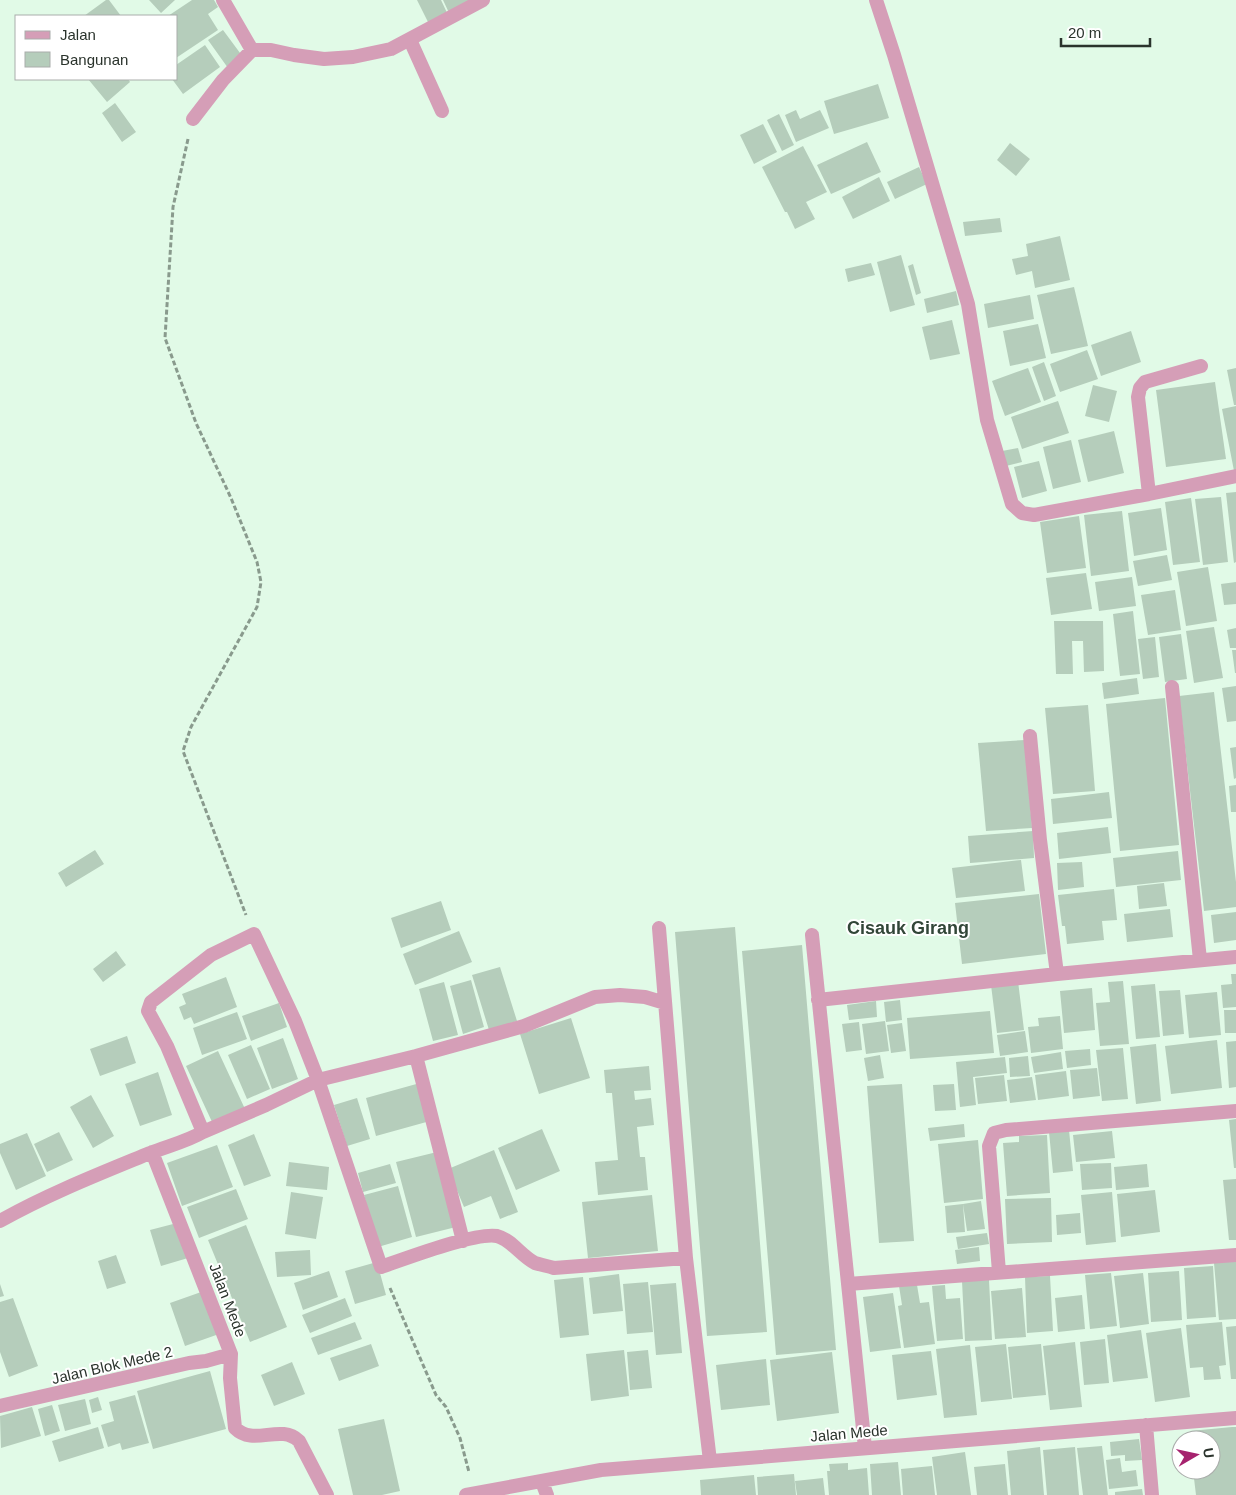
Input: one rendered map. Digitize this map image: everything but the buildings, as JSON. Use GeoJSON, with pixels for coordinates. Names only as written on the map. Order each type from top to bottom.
{"type":"FeatureCollection","features":[{"type":"Feature","properties":{"kind":"street"},"geometry":{"type":"LineString","coordinates":[[223,0],[252,50]]}},
{"type":"Feature","properties":{"kind":"street"},"geometry":{"type":"LineString","coordinates":[[192,119],[209,96],[252,50],[271,50],[294,56],[324,59],[353,57],[391,48],[410,40],[483,0]]}},
{"type":"Feature","properties":{"kind":"street"},"geometry":{"type":"LineString","coordinates":[[876,0],[968,304],[987,420],[1012,504],[1022,512],[1034,515],[1236,476]]}},
{"type":"Feature","properties":{"kind":"street"},"geometry":{"type":"LineString","coordinates":[[410,40],[442,111]]}},
{"type":"Feature","properties":{"kind":"street"},"geometry":{"type":"LineString","coordinates":[[1148,494],[1138,397],[1140,388],[1146,382],[1201,366]]}},
{"type":"Feature","properties":{"kind":"street"},"geometry":{"type":"LineString","coordinates":[[1172,687],[1200,960]]}},
{"type":"Feature","properties":{"kind":"street"},"geometry":{"type":"LineString","coordinates":[[1030,736],[1040,840],[1057,974]]}},
{"type":"Feature","properties":{"kind":"street"},"geometry":{"type":"LineString","coordinates":[[659,928],[686,1258],[710,1461]]}},
{"type":"Feature","properties":{"kind":"street"},"geometry":{"type":"LineString","coordinates":[[203,1132],[167,1046],[148,1011],[148,1006],[211,955],[254,934],[295,1021],[318,1080],[381,1267],[483,1236],[497,1236],[534,1262],[554,1268],[686,1258]]}},
{"type":"Feature","properties":{"kind":"street"},"geometry":{"type":"LineString","coordinates":[[812,934],[865,1448]]}},
{"type":"Feature","properties":{"kind":"street"},"geometry":{"type":"LineString","coordinates":[[818,1000],[1236,957]]}},
{"type":"Feature","properties":{"kind":"street"},"geometry":{"type":"LineString","coordinates":[[0,1221],[29,1205],[152,1152],[193,1138],[318,1080],[416,1056],[524,1026],[595,997],[620,994],[665,1003]]}},
{"type":"Feature","properties":{"kind":"street"},"geometry":{"type":"LineString","coordinates":[[416,1056],[463,1241]]}},
{"type":"Feature","properties":{"kind":"street"},"geometry":{"type":"LineString","coordinates":[[999,1272],[989,1146],[994,1133],[1006,1130],[1236,1112]]}},
{"type":"Feature","properties":{"kind":"street","name":"Jalan Mede"},"geometry":{"type":"LineString","coordinates":[[152,1152],[231,1354],[230,1378],[235,1428],[242,1434],[249,1436],[288,1433],[294,1437],[299,1442],[327,1495]]}},
{"type":"Feature","properties":{"kind":"street"},"geometry":{"type":"LineString","coordinates":[[848,1284],[1236,1254]]}},
{"type":"Feature","properties":{"kind":"street","name":"Jalan Blok Mede 2"},"geometry":{"type":"LineString","coordinates":[[0,1406],[231,1354]]}},
{"type":"Feature","properties":{"kind":"street","name":"Jalan Mede"},"geometry":{"type":"LineString","coordinates":[[471,1494],[545,1488],[601,1470],[1236,1418]]}},
{"type":"Feature","properties":{"kind":"street"},"geometry":{"type":"LineString","coordinates":[[1146,1425],[1152,1495]]}},
{"type":"Feature","properties":{"kind":"path"},"geometry":{"type":"LineString","coordinates":[[192,119],[173,207],[165,338],[196,422],[231,498],[257,562],[261,582],[257,608],[191,727],[183,751],[254,934]]}},
{"type":"Feature","properties":{"kind":"path"},"geometry":{"type":"LineString","coordinates":[[381,1267],[436,1396],[446,1407],[460,1438],[471,1494]]}},
{"type":"Feature","properties":{"kind":"district","name":"Cisauk Girang"},"geometry":{"type":"Point","coordinates":[908,928]}}]}
